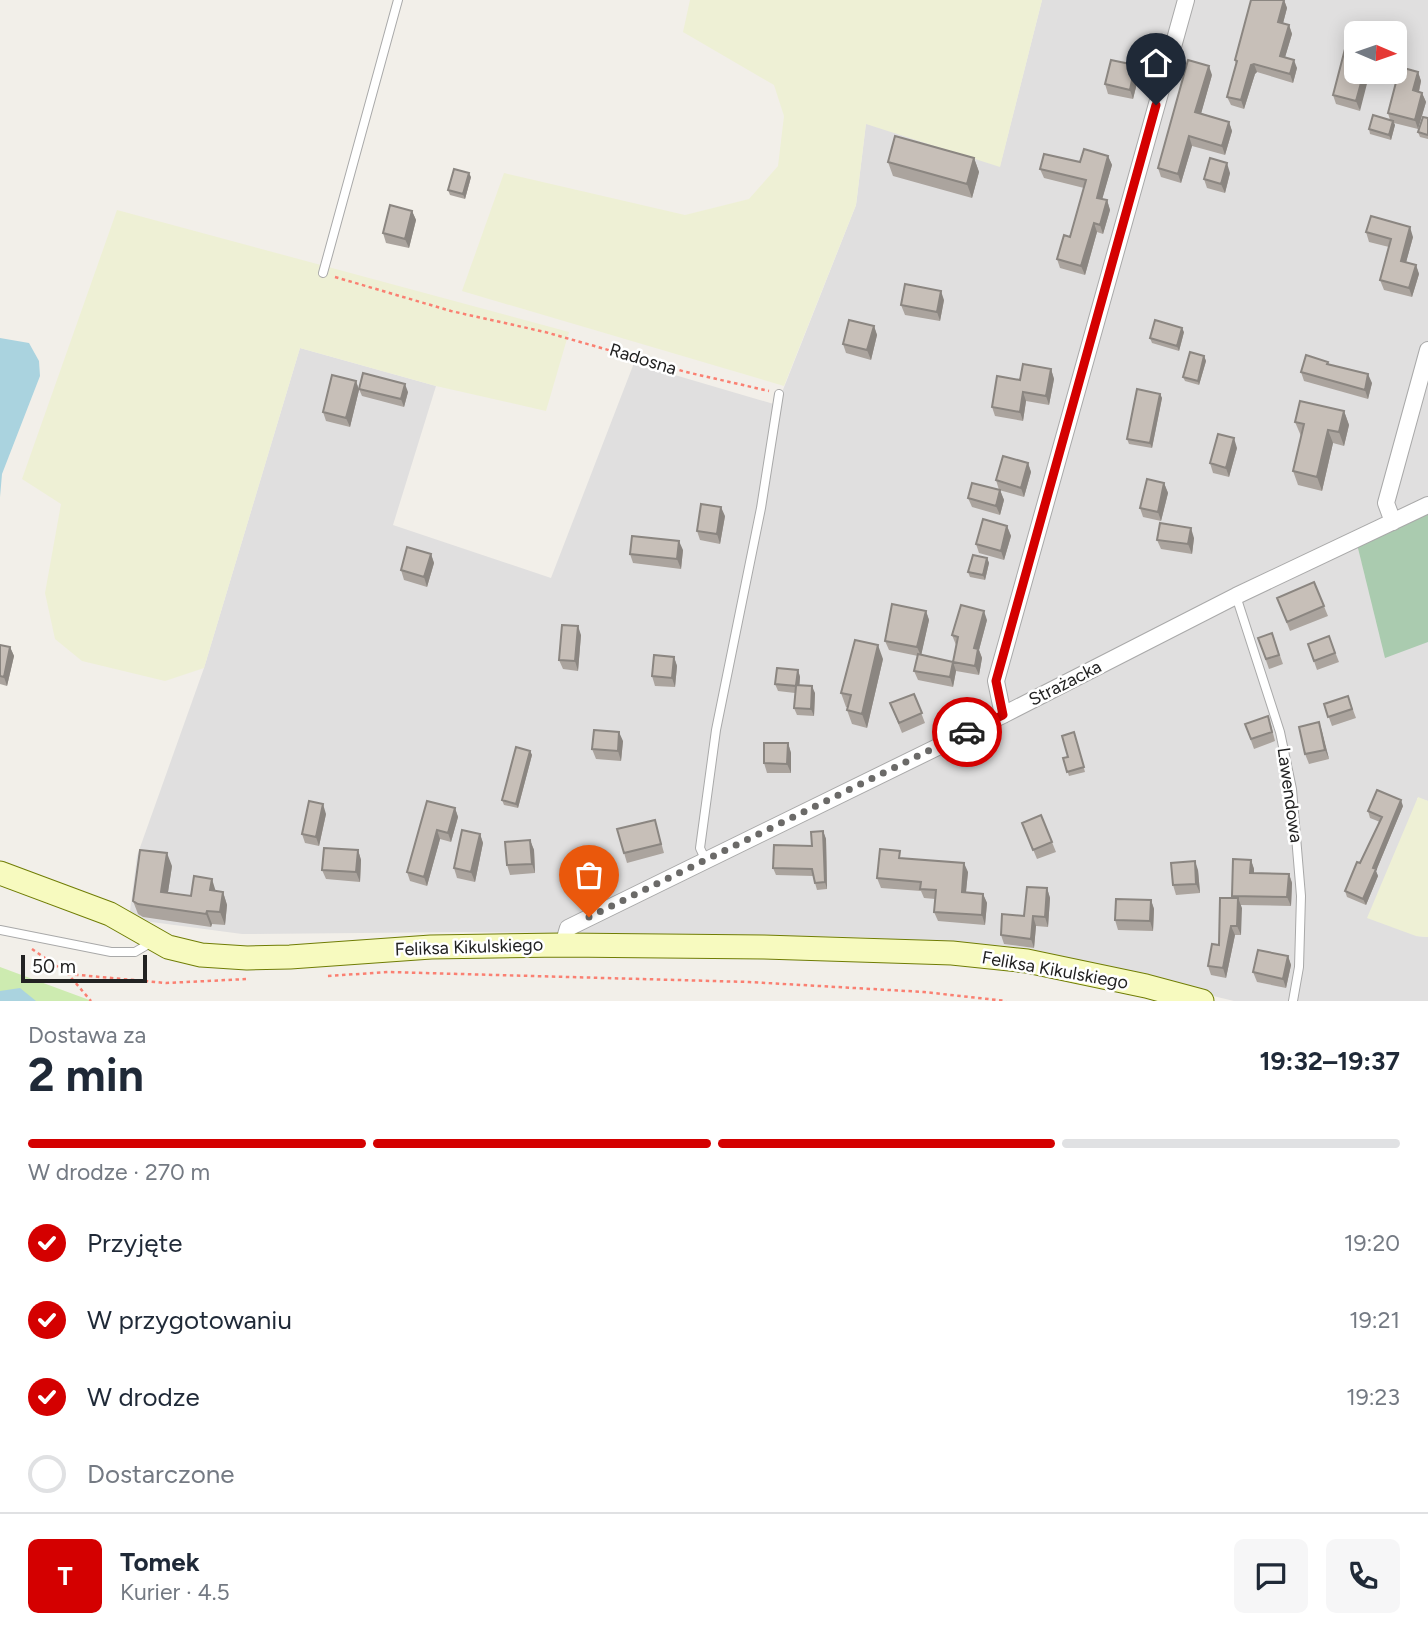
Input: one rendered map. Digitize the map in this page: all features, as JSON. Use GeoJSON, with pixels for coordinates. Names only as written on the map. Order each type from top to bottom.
{"type":"FeatureCollection","features":[{"type":"Feature","properties":{"kind":"main road","name":"Feliksa Kikulskiego"},"geometry":{"type":"LineString","coordinates":[[0,873],[110,914],[168,947],[201,955],[247,958],[431,947],[564,945],[952,953],[1027,961],[1146,986],[1202,1001]]}},
{"type":"Feature","properties":{"kind":"street"},"geometry":{"type":"LineString","coordinates":[[1003,715],[996,681],[1186,0]]}},
{"type":"Feature","properties":{"kind":"street"},"geometry":{"type":"LineString","coordinates":[[1393,522],[1386,503],[1428,350]]}},
{"type":"Feature","properties":{"kind":"street","name":"Strażacka"},"geometry":{"type":"LineString","coordinates":[[564,945],[568,928],[1003,715],[1236,596],[1428,505]]}},
{"type":"Feature","properties":{"kind":"lane"},"geometry":{"type":"LineString","coordinates":[[323,273],[398,0]]}},
{"type":"Feature","properties":{"kind":"lane"},"geometry":{"type":"LineString","coordinates":[[706,861],[699,848],[716,730],[761,508],[779,394]]}},
{"type":"Feature","properties":{"kind":"lane","name":"Lawendowa"},"geometry":{"type":"LineString","coordinates":[[1236,596],[1270,696],[1292,789],[1301,896],[1299,967],[1293,1001]]}},
{"type":"Feature","properties":{"kind":"lane"},"geometry":{"type":"LineString","coordinates":[[2,930],[111,952],[135,952],[155,940]]}},
{"type":"Feature","properties":{"kind":"path","name":"Radosna"},"geometry":{"type":"LineString","coordinates":[[323,273],[452,311],[558,335],[686,372],[779,394]]}},
{"type":"Feature","properties":{"kind":"path"},"geometry":{"type":"LineString","coordinates":[[2,930],[68,974],[91,1001]]}},
{"type":"Feature","properties":{"kind":"path"},"geometry":{"type":"LineString","coordinates":[[324,976],[388,972],[735,982],[924,992],[1006,1001]]}},
{"type":"Feature","properties":{"kind":"path"},"geometry":{"type":"LineString","coordinates":[[68,974],[166,983],[258,979]]}},
{"type":"Feature","properties":{"kind":"shaded area"},"geometry":{"type":"Polygon","coordinates":[[[1042,0],[1428,0],[1428,801],[1417,798],[1416,936],[1428,937],[1428,1001],[1234,1001],[1005,946],[859,937],[466,932],[242,934],[129,919],[137,856],[204,668],[300,348],[436,386],[393,525],[551,578],[634,363],[777,405],[856,205],[866,123],[1000,166],[1042,0]]]}},
{"type":"Feature","properties":{"kind":"green space"},"geometry":{"type":"Polygon","coordinates":[[[690,0],[1042,0],[1000,167],[866,124],[856,205],[784,386],[462,291],[504,173],[685,215],[749,199],[778,166],[784,116],[774,85],[683,32],[690,0]]]}},
{"type":"Feature","properties":{"kind":"green space"},"geometry":{"type":"Polygon","coordinates":[[[117,210],[569,332],[546,411],[436,386],[300,348],[204,668],[165,681],[82,661],[55,639],[45,593],[61,504],[22,479],[117,210]]]}},
{"type":"Feature","properties":{"kind":"green space"},"geometry":{"type":"Polygon","coordinates":[[[1428,507],[1428,642],[1385,658],[1356,540],[1428,507]]]}},
{"type":"Feature","properties":{"kind":"green space"},"geometry":{"type":"Polygon","coordinates":[[[1418,797],[1428,801],[1428,937],[1416,936],[1367,918],[1418,797]]]}},
{"type":"Feature","properties":{"kind":"green space"},"geometry":{"type":"Polygon","coordinates":[[[0,967],[92,1001],[0,1001],[0,967]]]}},
{"type":"Feature","properties":{"kind":"water"},"geometry":{"type":"Polygon","coordinates":[[[0,338],[29,343],[39,361],[40,376],[2,474],[0,497],[0,338]]]}},
{"type":"Feature","properties":{"kind":"water"},"geometry":{"type":"Polygon","coordinates":[[[20,988],[36,1001],[0,1001],[0,991],[20,988]]]}},
{"type":"Feature","properties":{"kind":"building"},"geometry":{"type":"Polygon","coordinates":[[[1251,0],[1284,0],[1278,22],[1289,25],[1280,56],[1294,60],[1290,74],[1251,65],[1241,100],[1227,97],[1251,0]]]}},
{"type":"Feature","properties":{"kind":"building"},"geometry":{"type":"Polygon","coordinates":[[[1344,53],[1344,84],[1361,84],[1356,101],[1333,95],[1344,53]]]}},
{"type":"Feature","properties":{"kind":"building"},"geometry":{"type":"Polygon","coordinates":[[[1111,60],[1135,65],[1130,90],[1105,84],[1111,60]]]}},
{"type":"Feature","properties":{"kind":"building"},"geometry":{"type":"Polygon","coordinates":[[[1188,60],[1209,66],[1195,112],[1229,122],[1222,146],[1189,136],[1178,174],[1158,168],[1188,60]]]}},
{"type":"Feature","properties":{"kind":"building"},"geometry":{"type":"Polygon","coordinates":[[[1407,69],[1418,72],[1413,90],[1422,93],[1415,120],[1388,113],[1396,84],[1407,84],[1407,69]]]}},
{"type":"Feature","properties":{"kind":"building"},"geometry":{"type":"Polygon","coordinates":[[[1373,115],[1393,121],[1389,135],[1369,129],[1373,115]]]}},
{"type":"Feature","properties":{"kind":"building"},"geometry":{"type":"Polygon","coordinates":[[[1423,117],[1428,118],[1428,135],[1418,132],[1423,117]]]}},
{"type":"Feature","properties":{"kind":"building"},"geometry":{"type":"Polygon","coordinates":[[[895,136],[974,158],[967,184],[888,162],[895,136]]]}},
{"type":"Feature","properties":{"kind":"building"},"geometry":{"type":"Polygon","coordinates":[[[1084,149],[1108,156],[1097,198],[1107,200],[1100,225],[1094,223],[1081,266],[1057,259],[1064,235],[1070,237],[1086,180],[1040,169],[1044,154],[1080,162],[1084,149]]]}},
{"type":"Feature","properties":{"kind":"building"},"geometry":{"type":"Polygon","coordinates":[[[1210,158],[1227,163],[1221,184],[1204,179],[1210,158]]]}},
{"type":"Feature","properties":{"kind":"building"},"geometry":{"type":"Polygon","coordinates":[[[454,169],[469,173],[463,194],[448,190],[454,169]]]}},
{"type":"Feature","properties":{"kind":"building"},"geometry":{"type":"Polygon","coordinates":[[[390,205],[412,211],[405,239],[383,233],[390,205]]]}},
{"type":"Feature","properties":{"kind":"building"},"geometry":{"type":"Polygon","coordinates":[[[1371,216],[1410,227],[1401,261],[1416,265],[1409,288],[1380,280],[1391,239],[1366,232],[1371,216]]]}},
{"type":"Feature","properties":{"kind":"building"},"geometry":{"type":"Polygon","coordinates":[[[905,284],[941,291],[937,312],[901,305],[905,284]]]}},
{"type":"Feature","properties":{"kind":"building"},"geometry":{"type":"Polygon","coordinates":[[[849,320],[874,326],[867,350],[843,344],[849,320]]]}},
{"type":"Feature","properties":{"kind":"building"},"geometry":{"type":"Polygon","coordinates":[[[1155,320],[1182,328],[1177,346],[1150,338],[1155,320]]]}},
{"type":"Feature","properties":{"kind":"building"},"geometry":{"type":"Polygon","coordinates":[[[1190,352],[1204,356],[1198,381],[1183,377],[1190,352]]]}},
{"type":"Feature","properties":{"kind":"building"},"geometry":{"type":"Polygon","coordinates":[[[1306,355],[1328,362],[1327,364],[1368,374],[1365,390],[1301,372],[1306,355]]]}},
{"type":"Feature","properties":{"kind":"building"},"geometry":{"type":"Polygon","coordinates":[[[1023,364],[1051,369],[1046,396],[1023,392],[1020,412],[992,407],[997,376],[1020,380],[1023,364]]]}},
{"type":"Feature","properties":{"kind":"building"},"geometry":{"type":"Polygon","coordinates":[[[363,373],[405,384],[401,399],[359,389],[363,373]]]}},
{"type":"Feature","properties":{"kind":"building"},"geometry":{"type":"Polygon","coordinates":[[[332,375],[356,381],[346,418],[323,412],[332,375]]]}},
{"type":"Feature","properties":{"kind":"building"},"geometry":{"type":"Polygon","coordinates":[[[1137,389],[1160,394],[1150,443],[1127,439],[1137,389]]]}},
{"type":"Feature","properties":{"kind":"building"},"geometry":{"type":"Polygon","coordinates":[[[1300,401],[1344,411],[1339,432],[1328,430],[1317,477],[1293,471],[1304,424],[1295,422],[1300,401]]]}},
{"type":"Feature","properties":{"kind":"building"},"geometry":{"type":"Polygon","coordinates":[[[1218,434],[1234,438],[1226,468],[1210,463],[1218,434]]]}},
{"type":"Feature","properties":{"kind":"building"},"geometry":{"type":"Polygon","coordinates":[[[1003,456],[1028,463],[1021,488],[996,480],[1003,456]]]}},
{"type":"Feature","properties":{"kind":"building"},"geometry":{"type":"Polygon","coordinates":[[[1147,479],[1164,483],[1158,512],[1140,508],[1147,479]]]}},
{"type":"Feature","properties":{"kind":"building"},"geometry":{"type":"Polygon","coordinates":[[[972,483],[1000,490],[996,506],[968,498],[972,483]]]}},
{"type":"Feature","properties":{"kind":"building"},"geometry":{"type":"Polygon","coordinates":[[[701,504],[721,507],[717,534],[697,531],[701,504]]]}},
{"type":"Feature","properties":{"kind":"building"},"geometry":{"type":"Polygon","coordinates":[[[983,519],[1007,526],[1001,551],[976,544],[983,519]]]}},
{"type":"Feature","properties":{"kind":"building"},"geometry":{"type":"Polygon","coordinates":[[[1160,523],[1191,528],[1188,544],[1157,540],[1160,523]]]}},
{"type":"Feature","properties":{"kind":"building"},"geometry":{"type":"Polygon","coordinates":[[[632,536],[679,541],[677,559],[630,554],[632,536]]]}},
{"type":"Feature","properties":{"kind":"building"},"geometry":{"type":"Polygon","coordinates":[[[407,547],[431,554],[424,577],[401,570],[407,547]]]}},
{"type":"Feature","properties":{"kind":"building"},"geometry":{"type":"Polygon","coordinates":[[[973,555],[987,558],[983,575],[968,572],[973,555]]]}},
{"type":"Feature","properties":{"kind":"building"},"geometry":{"type":"Polygon","coordinates":[[[1314,582],[1324,606],[1287,622],[1277,598],[1314,582]]]}},
{"type":"Feature","properties":{"kind":"building"},"geometry":{"type":"Polygon","coordinates":[[[892,604],[926,611],[917,647],[885,641],[892,604]]]}},
{"type":"Feature","properties":{"kind":"building"},"geometry":{"type":"Polygon","coordinates":[[[961,605],[984,611],[974,648],[978,649],[975,666],[953,662],[958,637],[952,635],[961,605]]]}},
{"type":"Feature","properties":{"kind":"building"},"geometry":{"type":"Polygon","coordinates":[[[562,625],[578,626],[575,661],[559,660],[562,625]]]}},
{"type":"Feature","properties":{"kind":"building"},"geometry":{"type":"Polygon","coordinates":[[[1272,633],[1279,655],[1266,659],[1258,638],[1272,633]]]}},
{"type":"Feature","properties":{"kind":"building"},"geometry":{"type":"Polygon","coordinates":[[[1329,636],[1335,653],[1314,661],[1308,644],[1329,636]]]}},
{"type":"Feature","properties":{"kind":"building"},"geometry":{"type":"Polygon","coordinates":[[[855,640],[878,645],[862,714],[847,710],[851,695],[841,693],[855,640]]]}},
{"type":"Feature","properties":{"kind":"building"},"geometry":{"type":"Polygon","coordinates":[[[0,645],[10,647],[4,677],[0,676],[0,645]]]}},
{"type":"Feature","properties":{"kind":"building"},"geometry":{"type":"Polygon","coordinates":[[[918,654],[953,662],[950,677],[914,671],[918,654]]]}},
{"type":"Feature","properties":{"kind":"building"},"geometry":{"type":"Polygon","coordinates":[[[654,655],[674,657],[672,678],[652,676],[654,655]]]}},
{"type":"Feature","properties":{"kind":"building"},"geometry":{"type":"Polygon","coordinates":[[[777,668],[798,670],[796,685],[812,686],[811,709],[794,708],[796,686],[775,684],[777,668]]]}},
{"type":"Feature","properties":{"kind":"building"},"geometry":{"type":"Polygon","coordinates":[[[914,694],[922,713],[899,723],[890,703],[914,694]]]}},
{"type":"Feature","properties":{"kind":"building"},"geometry":{"type":"Polygon","coordinates":[[[1348,696],[1352,709],[1328,717],[1324,704],[1348,696]]]}},
{"type":"Feature","properties":{"kind":"building"},"geometry":{"type":"Polygon","coordinates":[[[1268,716],[1272,732],[1251,739],[1245,724],[1268,716]]]}},
{"type":"Feature","properties":{"kind":"building"},"geometry":{"type":"Polygon","coordinates":[[[1319,722],[1325,750],[1305,754],[1299,727],[1319,722]]]}},
{"type":"Feature","properties":{"kind":"building"},"geometry":{"type":"Polygon","coordinates":[[[594,730],[619,732],[618,751],[592,749],[594,730]]]}},
{"type":"Feature","properties":{"kind":"building"},"geometry":{"type":"Polygon","coordinates":[[[1074,732],[1084,767],[1067,772],[1063,758],[1068,757],[1062,736],[1074,732]]]}},
{"type":"Feature","properties":{"kind":"building"},"geometry":{"type":"Polygon","coordinates":[[[764,743],[788,743],[787,764],[764,763],[764,743]]]}},
{"type":"Feature","properties":{"kind":"building"},"geometry":{"type":"Polygon","coordinates":[[[516,747],[530,751],[516,804],[502,800],[516,747]]]}},
{"type":"Feature","properties":{"kind":"building"},"geometry":{"type":"Polygon","coordinates":[[[1377,790],[1401,800],[1363,899],[1345,891],[1357,862],[1360,863],[1382,817],[1368,811],[1377,790]]]}},
{"type":"Feature","properties":{"kind":"building"},"geometry":{"type":"Polygon","coordinates":[[[309,801],[323,804],[316,837],[302,834],[309,801]]]}},
{"type":"Feature","properties":{"kind":"building"},"geometry":{"type":"Polygon","coordinates":[[[427,801],[455,808],[448,833],[437,830],[424,877],[407,872],[427,801]]]}},
{"type":"Feature","properties":{"kind":"building"},"geometry":{"type":"Polygon","coordinates":[[[1041,815],[1052,842],[1033,850],[1022,823],[1041,815]]]}},
{"type":"Feature","properties":{"kind":"building"},"geometry":{"type":"Polygon","coordinates":[[[655,820],[661,844],[624,853],[617,829],[655,820]]]}},
{"type":"Feature","properties":{"kind":"building"},"geometry":{"type":"Polygon","coordinates":[[[462,830],[480,834],[471,872],[454,868],[462,830]]]}},
{"type":"Feature","properties":{"kind":"building"},"geometry":{"type":"Polygon","coordinates":[[[823,831],[825,882],[815,883],[812,869],[773,868],[774,845],[812,846],[811,832],[823,831]]]}},
{"type":"Feature","properties":{"kind":"building"},"geometry":{"type":"Polygon","coordinates":[[[530,840],[532,864],[507,865],[505,842],[530,840]]]}},
{"type":"Feature","properties":{"kind":"building"},"geometry":{"type":"Polygon","coordinates":[[[324,848],[358,850],[356,872],[322,870],[324,848]]]}},
{"type":"Feature","properties":{"kind":"building"},"geometry":{"type":"Polygon","coordinates":[[[880,849],[900,851],[899,858],[964,863],[962,892],[983,894],[982,915],[934,912],[936,890],[920,889],[921,882],[877,878],[880,849]]]}},
{"type":"Feature","properties":{"kind":"building"},"geometry":{"type":"Polygon","coordinates":[[[140,850],[167,853],[161,892],[191,896],[194,876],[212,879],[210,890],[223,892],[220,912],[207,911],[206,914],[133,901],[140,850]]]}},
{"type":"Feature","properties":{"kind":"building"},"geometry":{"type":"Polygon","coordinates":[[[1233,859],[1251,860],[1250,873],[1289,874],[1287,897],[1232,896],[1233,859]]]}},
{"type":"Feature","properties":{"kind":"building"},"geometry":{"type":"Polygon","coordinates":[[[1195,861],[1196,884],[1173,885],[1171,863],[1195,861]]]}},
{"type":"Feature","properties":{"kind":"building"},"geometry":{"type":"Polygon","coordinates":[[[1027,887],[1047,888],[1045,917],[1033,916],[1031,939],[1001,935],[1002,914],[1024,916],[1027,887]]]}},
{"type":"Feature","properties":{"kind":"building"},"geometry":{"type":"Polygon","coordinates":[[[1220,898],[1238,898],[1237,926],[1231,926],[1223,968],[1208,966],[1212,944],[1219,945],[1220,898]]]}},
{"type":"Feature","properties":{"kind":"building"},"geometry":{"type":"Polygon","coordinates":[[[1116,899],[1151,900],[1150,921],[1115,920],[1116,899]]]}},
{"type":"Feature","properties":{"kind":"building"},"geometry":{"type":"Polygon","coordinates":[[[1258,950],[1288,956],[1283,979],[1253,972],[1258,950]]]}},
{"type":"Feature","properties":{"kind":"way so far"},"geometry":{"type":"LineString","coordinates":[[589,917],[967,732]]}},
{"type":"Feature","properties":{"kind":"route"},"geometry":{"type":"LineString","coordinates":[[967,732],[1003,715],[996,681],[1156,105]]}}]}
